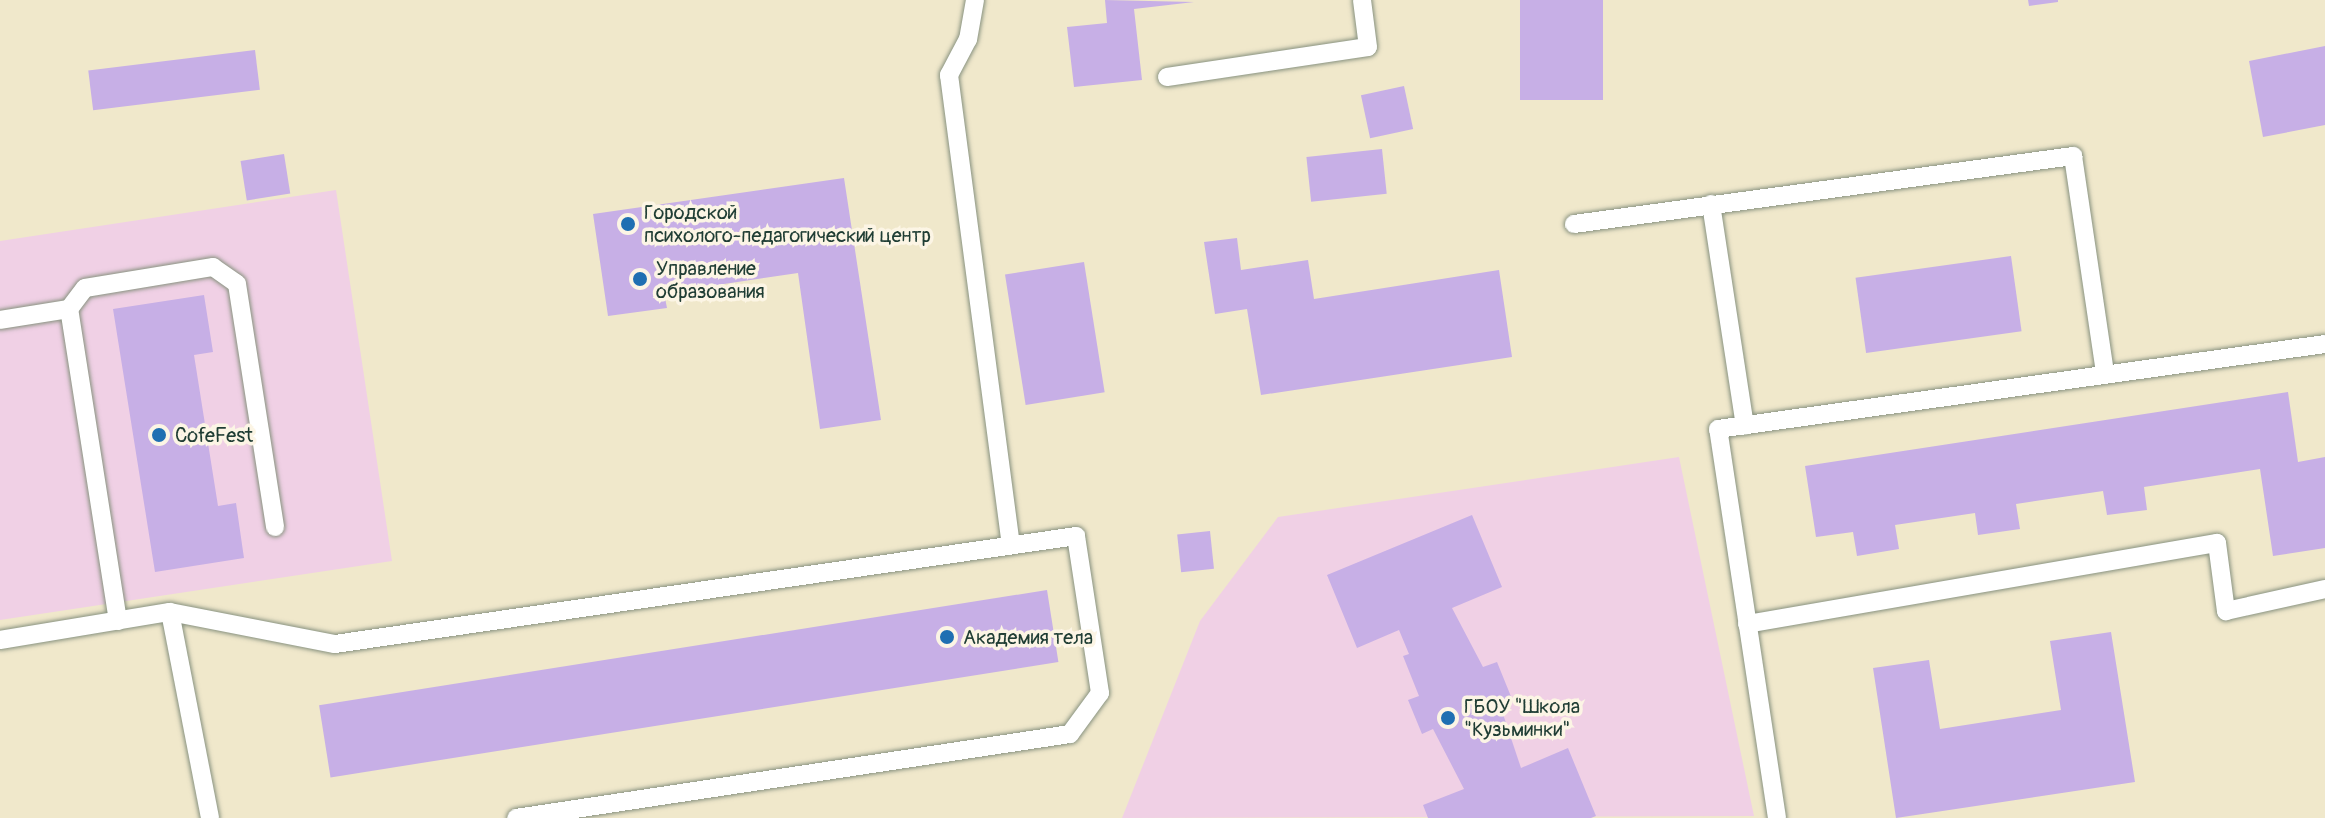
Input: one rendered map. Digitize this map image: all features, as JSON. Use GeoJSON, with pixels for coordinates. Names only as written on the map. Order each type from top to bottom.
{"type":"FeatureCollection","features":[{"type":"Feature","properties":{"kind":"lane"},"geometry":{"type":"LineString","coordinates":[[975,0],[968,39],[949,75],[1011,544]]}},
{"type":"Feature","properties":{"kind":"lane"},"geometry":{"type":"LineString","coordinates":[[1167,77],[1368,47],[1362,0]]}},
{"type":"Feature","properties":{"kind":"lane"},"geometry":{"type":"LineString","coordinates":[[1574,224],[2073,156],[2105,374]]}},
{"type":"Feature","properties":{"kind":"lane"},"geometry":{"type":"LineString","coordinates":[[1711,204],[1745,425]]}},
{"type":"Feature","properties":{"kind":"lane"},"geometry":{"type":"LineString","coordinates":[[0,320],[69,309],[85,288],[213,267],[237,284],[275,527]]}},
{"type":"Feature","properties":{"kind":"lane"},"geometry":{"type":"LineString","coordinates":[[69,309],[118,621]]}},
{"type":"Feature","properties":{"kind":"lane"},"geometry":{"type":"LineString","coordinates":[[1777,818],[1718,429],[2325,344]]}},
{"type":"Feature","properties":{"kind":"lane"},"geometry":{"type":"LineString","coordinates":[[0,640],[170,612],[335,644],[1076,536],[1100,693],[1070,734],[516,818]]}},
{"type":"Feature","properties":{"kind":"lane"},"geometry":{"type":"LineString","coordinates":[[1747,624],[2217,543],[2226,611],[2325,589]]}},
{"type":"Feature","properties":{"kind":"lane"},"geometry":{"type":"LineString","coordinates":[[170,612],[210,818]]}},
{"type":"Feature","properties":{"kind":"shaded area"},"geometry":{"type":"Polygon","coordinates":[[[336,190],[392,561],[0,620],[0,241],[336,190]]]}},
{"type":"Feature","properties":{"kind":"shaded area","name":"ГБОУ \"Школа \"Кузьминки\""},"geometry":{"type":"Polygon","coordinates":[[[1679,457],[1754,816],[1122,818],[1200,621],[1278,517],[1679,457]]]}},
{"type":"Feature","properties":{"kind":"building"},"geometry":{"type":"Polygon","coordinates":[[[1105,0],[1194,2],[1134,9],[1142,80],[1074,87],[1067,27],[1107,23],[1105,0]]]}},
{"type":"Feature","properties":{"kind":"building"},"geometry":{"type":"Polygon","coordinates":[[[1520,0],[1603,0],[1603,100],[1520,100],[1520,0]]]}},
{"type":"Feature","properties":{"kind":"building"},"geometry":{"type":"Polygon","coordinates":[[[2028,0],[2058,0],[2058,2],[2029,6],[2028,0]]]}},
{"type":"Feature","properties":{"kind":"building"},"geometry":{"type":"Polygon","coordinates":[[[2325,46],[2325,125],[2263,137],[2249,61],[2325,46]]]}},
{"type":"Feature","properties":{"kind":"building"},"geometry":{"type":"Polygon","coordinates":[[[255,50],[260,90],[93,110],[88,70],[255,50]]]}},
{"type":"Feature","properties":{"kind":"building"},"geometry":{"type":"Polygon","coordinates":[[[1404,86],[1413,129],[1370,138],[1361,95],[1404,86]]]}},
{"type":"Feature","properties":{"kind":"building"},"geometry":{"type":"Polygon","coordinates":[[[1382,149],[1387,194],[1311,202],[1306,157],[1382,149]]]}},
{"type":"Feature","properties":{"kind":"building"},"geometry":{"type":"Polygon","coordinates":[[[284,154],[290,194],[247,200],[241,161],[284,154]]]}},
{"type":"Feature","properties":{"kind":"building"},"geometry":{"type":"Polygon","coordinates":[[[844,178],[881,420],[820,429],[798,273],[664,293],[667,308],[608,316],[593,214],[844,178]]]}},
{"type":"Feature","properties":{"kind":"building"},"geometry":{"type":"Polygon","coordinates":[[[1237,238],[1241,270],[1308,260],[1314,299],[1499,270],[1512,357],[1261,395],[1247,309],[1215,314],[1204,242],[1237,238]]]}},
{"type":"Feature","properties":{"kind":"building"},"geometry":{"type":"Polygon","coordinates":[[[2011,256],[2022,331],[1866,353],[1856,278],[2011,256]]]}},
{"type":"Feature","properties":{"kind":"building"},"geometry":{"type":"Polygon","coordinates":[[[1084,262],[1105,392],[1026,405],[1005,275],[1084,262]]]}},
{"type":"Feature","properties":{"kind":"building"},"geometry":{"type":"Polygon","coordinates":[[[204,295],[213,352],[194,355],[218,506],[236,503],[244,558],[155,572],[113,309],[204,295]]]}},
{"type":"Feature","properties":{"kind":"building"},"geometry":{"type":"Polygon","coordinates":[[[2288,392],[2298,462],[2325,457],[2325,548],[2273,556],[2260,469],[2144,487],[2147,510],[2107,515],[2103,491],[2016,504],[2020,529],[1978,535],[1975,513],[1895,525],[1899,549],[1857,556],[1853,532],[1816,537],[1805,466],[2288,392]]]}},
{"type":"Feature","properties":{"kind":"building"},"geometry":{"type":"Polygon","coordinates":[[[1472,515],[1502,587],[1452,608],[1483,667],[1497,662],[1512,699],[1500,705],[1521,768],[1568,748],[1596,816],[1428,818],[1423,805],[1464,789],[1433,729],[1422,734],[1408,700],[1419,696],[1403,656],[1409,654],[1399,630],[1357,648],[1327,575],[1472,515]]]}},
{"type":"Feature","properties":{"kind":"building"},"geometry":{"type":"Polygon","coordinates":[[[1210,531],[1214,569],[1181,572],[1177,534],[1210,531]]]}},
{"type":"Feature","properties":{"kind":"building"},"geometry":{"type":"Polygon","coordinates":[[[1047,590],[1058,662],[330,777],[319,705],[1047,590]]]}},
{"type":"Feature","properties":{"kind":"building"},"geometry":{"type":"Polygon","coordinates":[[[2111,632],[2135,782],[1896,818],[1873,668],[1929,660],[1940,729],[2061,710],[2050,641],[2111,632]]]}},
{"type":"Feature","properties":{"kind":"place","name":"Городской психолого-педагогический центр"},"geometry":{"type":"Point","coordinates":[628,224]}},
{"type":"Feature","properties":{"kind":"place","name":"Управление образования"},"geometry":{"type":"Point","coordinates":[640,279]}},
{"type":"Feature","properties":{"kind":"place","name":"CofeFest"},"geometry":{"type":"Point","coordinates":[159,435]}},
{"type":"Feature","properties":{"kind":"place","name":"Академия тела"},"geometry":{"type":"Point","coordinates":[947,637]}},
{"type":"Feature","properties":{"kind":"place","name":"ГБОУ \"Школа \"Кузьминки\""},"geometry":{"type":"Point","coordinates":[1448,718]}}]}
